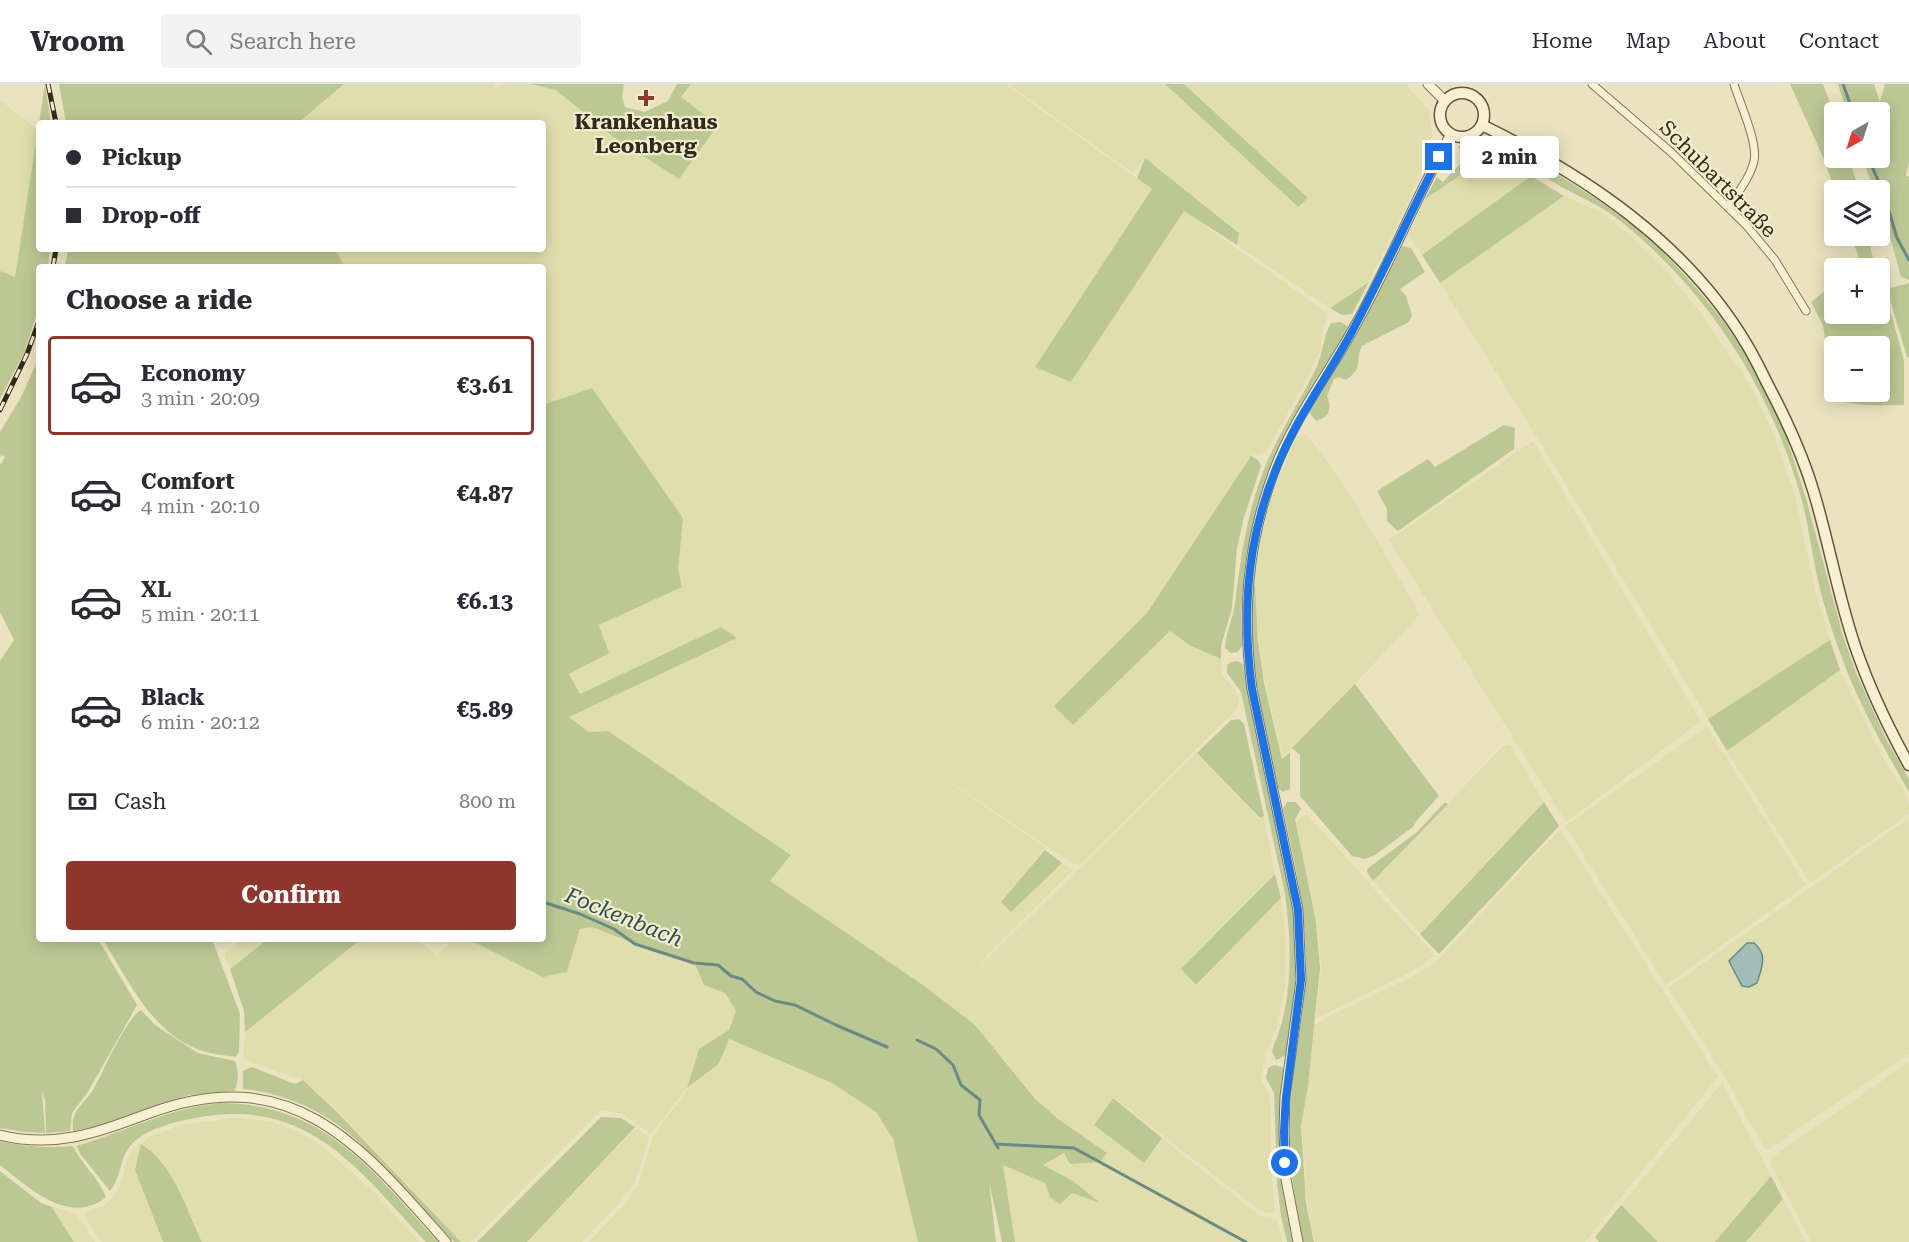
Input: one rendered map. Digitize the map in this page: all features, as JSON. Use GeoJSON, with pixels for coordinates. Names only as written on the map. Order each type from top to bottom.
{"type":"FeatureCollection","features":[{"type":"Feature","properties":{"kind":"main road"},"geometry":{"type":"LineString","coordinates":[[1471,89],[1484,109],[1482,125],[1479,130],[1462,138],[1446,130],[1439,118],[1445,100],[1471,89]]}},
{"type":"Feature","properties":{"kind":"main road"},"geometry":{"type":"LineString","coordinates":[[1482,125],[1571,173],[1640,223],[1688,268],[1746,343],[1784,414],[1814,490],[1855,645],[1876,700],[1909,765]]}},
{"type":"Feature","properties":{"kind":"street"},"geometry":{"type":"LineString","coordinates":[[1428,84],[1445,100]]}},
{"type":"Feature","properties":{"kind":"street","name":"Schubartstraße"},"geometry":{"type":"LineString","coordinates":[[1592,84],[1672,153],[1746,225],[1775,260],[1806,311]]}},
{"type":"Feature","properties":{"kind":"street"},"geometry":{"type":"LineString","coordinates":[[1728,206],[1747,178],[1754,162],[1755,149],[1734,84]]}},
{"type":"Feature","properties":{"kind":"street"},"geometry":{"type":"LineString","coordinates":[[1298,1242],[1286,1179],[1284,1131],[1286,1097],[1301,980],[1299,920],[1252,689],[1246,607],[1250,566],[1257,528],[1273,472],[1298,423],[1355,326],[1451,134]]}},
{"type":"Feature","properties":{"kind":"street"},"geometry":{"type":"LineString","coordinates":[[0,1135],[22,1140],[51,1141],[80,1137],[167,1107],[215,1097],[247,1097],[287,1106],[316,1118],[349,1141],[446,1242]]}},
{"type":"Feature","properties":{"kind":"shaded area"},"geometry":{"type":"Polygon","coordinates":[[[344,84],[492,84],[496,88],[503,84],[530,84],[556,90],[612,136],[679,179],[681,96],[691,84],[1005,84],[1152,189],[1036,367],[1071,382],[1184,211],[1329,314],[1313,367],[1267,451],[1251,456],[1147,613],[1054,706],[1074,724],[1170,631],[1191,646],[1221,659],[1222,674],[1237,694],[1239,702],[1237,709],[1080,865],[1072,863],[901,749],[1046,848],[1001,902],[1011,912],[1062,863],[1073,870],[989,953],[980,966],[1196,753],[1259,818],[1264,817],[1275,874],[1181,969],[1196,986],[1281,898],[1286,940],[1285,988],[1276,1030],[1266,1051],[1261,1079],[1269,1093],[1270,1100],[1270,1153],[1275,1212],[1268,1213],[1259,1210],[1113,1097],[1094,1125],[1144,1163],[1162,1138],[1252,1210],[1263,1217],[1277,1220],[1283,1242],[1015,1242],[1003,1164],[1045,1183],[1050,1197],[1072,1193],[1098,1202],[1073,1181],[1043,1165],[1065,1153],[1100,1162],[1107,1153],[1058,1119],[1035,1099],[975,1025],[923,985],[770,881],[792,855],[608,731],[589,732],[569,717],[721,627],[580,694],[569,674],[609,653],[599,625],[682,587],[678,569],[680,544],[592,388],[546,404],[546,264],[343,264],[337,252],[546,252],[546,120],[302,120],[344,84]]]}},
{"type":"Feature","properties":{"kind":"shaded area"},"geometry":{"type":"Polygon","coordinates":[[[1008,84],[1165,84],[1297,207],[1308,198],[1184,84],[1406,84],[1429,110],[1432,131],[1425,162],[1400,220],[1369,281],[1329,308],[1237,245],[1239,232],[1145,158],[1133,173],[1008,84]]]}},
{"type":"Feature","properties":{"kind":"shaded area"},"geometry":{"type":"Polygon","coordinates":[[[0,100],[36,128],[36,143],[15,278],[0,271],[0,100]]]}},
{"type":"Feature","properties":{"kind":"shaded area"},"geometry":{"type":"Polygon","coordinates":[[[1495,152],[1531,176],[1422,255],[1409,234],[1425,199],[1495,152]]]}},
{"type":"Feature","properties":{"kind":"shaded area"},"geometry":{"type":"Polygon","coordinates":[[[1564,196],[1602,213],[1632,237],[1663,267],[1701,313],[1753,389],[1774,435],[1794,492],[1816,594],[1830,640],[1708,719],[1440,283],[1564,196]]]}},
{"type":"Feature","properties":{"kind":"shaded area"},"geometry":{"type":"Polygon","coordinates":[[[1304,434],[1311,439],[1349,493],[1420,614],[1283,757],[1265,683],[1255,586],[1252,589],[1260,534],[1271,495],[1296,436],[1304,434]]]}},
{"type":"Feature","properties":{"kind":"shaded area"},"geometry":{"type":"Polygon","coordinates":[[[1533,441],[1701,721],[1566,822],[1389,540],[1533,441]]]}},
{"type":"Feature","properties":{"kind":"shaded area"},"geometry":{"type":"Polygon","coordinates":[[[1840,670],[1879,751],[1906,795],[1909,814],[1810,883],[1727,751],[1840,670]]]}},
{"type":"Feature","properties":{"kind":"shaded area"},"geometry":{"type":"Polygon","coordinates":[[[1707,727],[1806,885],[1666,985],[1565,826],[1707,727]]]}},
{"type":"Feature","properties":{"kind":"shaded area"},"geometry":{"type":"Polygon","coordinates":[[[1510,745],[1544,802],[1420,933],[1373,881],[1503,746],[1510,745]]]}},
{"type":"Feature","properties":{"kind":"shaded area"},"geometry":{"type":"Polygon","coordinates":[[[1308,815],[1435,956],[1405,975],[1316,1018],[1321,967],[1317,921],[1296,824],[1301,816],[1308,815]]]}},
{"type":"Feature","properties":{"kind":"shaded area"},"geometry":{"type":"Polygon","coordinates":[[[1909,818],[1909,1054],[1766,1151],[1722,1072],[1668,988],[1909,818]]]}},
{"type":"Feature","properties":{"kind":"shaded area"},"geometry":{"type":"Polygon","coordinates":[[[1560,829],[1718,1077],[1585,1242],[1315,1242],[1307,1202],[1302,1127],[1315,1025],[1435,963],[1560,829]]]}},
{"type":"Feature","properties":{"kind":"shaded area"},"geometry":{"type":"Polygon","coordinates":[[[592,927],[694,963],[704,985],[725,993],[736,1011],[729,1030],[699,1049],[687,1088],[651,1134],[621,1113],[600,1111],[471,1242],[461,1242],[340,1113],[299,1076],[294,1078],[243,1059],[245,1032],[357,942],[421,942],[437,956],[450,942],[474,942],[543,977],[567,972],[580,929],[592,927]]]}},
{"type":"Feature","properties":{"kind":"shaded area"},"geometry":{"type":"Polygon","coordinates":[[[238,942],[264,942],[230,969],[224,954],[238,942]]]}},
{"type":"Feature","properties":{"kind":"shaded area"},"geometry":{"type":"Polygon","coordinates":[[[728,1039],[832,1083],[876,1112],[893,1139],[918,1242],[589,1242],[623,1206],[639,1184],[653,1136],[688,1089],[720,1064],[728,1039]]]}},
{"type":"Feature","properties":{"kind":"shaded area"},"geometry":{"type":"Polygon","coordinates":[[[1909,1062],[1909,1242],[1811,1242],[1771,1165],[1772,1157],[1909,1062]]]}},
{"type":"Feature","properties":{"kind":"shaded area"},"geometry":{"type":"Polygon","coordinates":[[[1722,1083],[1771,1176],[1715,1242],[1658,1242],[1621,1205],[1722,1083]]]}},
{"type":"Feature","properties":{"kind":"shaded area"},"geometry":{"type":"Polygon","coordinates":[[[232,1118],[275,1123],[297,1131],[321,1145],[375,1193],[419,1242],[202,1242],[171,1175],[141,1144],[135,1170],[162,1242],[101,1242],[85,1217],[88,1212],[105,1205],[115,1195],[122,1181],[128,1156],[133,1149],[151,1136],[181,1125],[232,1118]]]}},
{"type":"Feature","properties":{"kind":"shaded area"},"geometry":{"type":"Polygon","coordinates":[[[635,1128],[649,1137],[635,1182],[619,1203],[582,1242],[527,1242],[635,1128]]]}},
{"type":"Feature","properties":{"kind":"shaded area"},"geometry":{"type":"Polygon","coordinates":[[[1783,1199],[1806,1242],[1746,1242],[1783,1199]]]}},
{"type":"Feature","properties":{"kind":"shaded area"},"geometry":{"type":"Polygon","coordinates":[[[53,1207],[74,1213],[95,1242],[74,1242],[53,1207]]]}},
{"type":"Feature","properties":{"kind":"green space"},"geometry":{"type":"Polygon","coordinates":[[[45,84],[51,120],[39,120],[45,84]]]}},
{"type":"Feature","properties":{"kind":"green space"},"geometry":{"type":"Polygon","coordinates":[[[59,84],[344,84],[302,120],[65,120],[59,84]]]}},
{"type":"Feature","properties":{"kind":"green space"},"geometry":{"type":"Polygon","coordinates":[[[530,84],[624,84],[622,97],[625,107],[645,112],[668,101],[677,84],[691,84],[681,97],[718,125],[679,179],[612,136],[556,90],[530,84]]]}},
{"type":"Feature","properties":{"kind":"green space"},"geometry":{"type":"Polygon","coordinates":[[[1165,84],[1184,84],[1308,198],[1298,207],[1165,84]]]}},
{"type":"Feature","properties":{"kind":"green space"},"geometry":{"type":"Polygon","coordinates":[[[1790,84],[1823,84],[1830,102],[1824,102],[1824,160],[1790,84]]]}},
{"type":"Feature","properties":{"kind":"green space"},"geometry":{"type":"Polygon","coordinates":[[[1838,84],[1874,84],[1880,102],[1844,102],[1838,84]]]}},
{"type":"Feature","properties":{"kind":"green space"},"geometry":{"type":"Polygon","coordinates":[[[1885,84],[1909,84],[1909,162],[1906,175],[1909,177],[1909,280],[1901,277],[1890,236],[1890,180],[1870,180],[1866,168],[1890,168],[1890,102],[1880,102],[1885,84]]]}},
{"type":"Feature","properties":{"kind":"green space"},"geometry":{"type":"Polygon","coordinates":[[[1477,139],[1484,139],[1526,155],[1603,203],[1666,255],[1725,323],[1749,360],[1783,427],[1806,498],[1843,636],[1856,673],[1886,739],[1909,779],[1909,792],[1868,718],[1847,671],[1823,599],[1803,505],[1790,463],[1755,383],[1733,346],[1679,276],[1615,217],[1500,149],[1481,143],[1460,150],[1458,146],[1477,139]]]}},
{"type":"Feature","properties":{"kind":"green space"},"geometry":{"type":"Polygon","coordinates":[[[36,142],[36,252],[50,252],[48,264],[36,264],[36,316],[24,353],[0,399],[0,271],[15,277],[36,142]]]}},
{"type":"Feature","properties":{"kind":"green space"},"geometry":{"type":"Polygon","coordinates":[[[1481,148],[1495,152],[1425,199],[1437,177],[1443,182],[1473,150],[1481,148]]]}},
{"type":"Feature","properties":{"kind":"green space"},"geometry":{"type":"Polygon","coordinates":[[[1145,158],[1239,233],[1237,245],[1184,211],[1071,382],[1035,367],[1152,189],[1137,178],[1145,158]]]}},
{"type":"Feature","properties":{"kind":"green space"},"geometry":{"type":"Polygon","coordinates":[[[1827,168],[1852,168],[1856,180],[1831,180],[1827,168]]]}},
{"type":"Feature","properties":{"kind":"green space"},"geometry":{"type":"Polygon","coordinates":[[[1531,176],[1564,196],[1440,283],[1422,255],[1531,176]]]}},
{"type":"Feature","properties":{"kind":"green space"},"geometry":{"type":"Polygon","coordinates":[[[1402,246],[1411,248],[1425,272],[1400,289],[1406,296],[1412,316],[1409,322],[1362,346],[1355,371],[1346,380],[1338,377],[1334,379],[1327,396],[1329,412],[1316,421],[1309,412],[1360,329],[1402,246]]]}},
{"type":"Feature","properties":{"kind":"green space"},"geometry":{"type":"Polygon","coordinates":[[[1855,246],[1870,246],[1873,258],[1859,258],[1855,246]]]}},
{"type":"Feature","properties":{"kind":"green space"},"geometry":{"type":"Polygon","coordinates":[[[68,252],[337,252],[343,264],[66,264],[68,252]]]}},
{"type":"Feature","properties":{"kind":"green space"},"geometry":{"type":"Polygon","coordinates":[[[1369,282],[1352,314],[1342,315],[1330,308],[1369,282]]]}},
{"type":"Feature","properties":{"kind":"green space"},"geometry":{"type":"Polygon","coordinates":[[[1909,283],[1909,357],[1907,357],[1890,299],[1890,288],[1909,283]]]}},
{"type":"Feature","properties":{"kind":"green space"},"geometry":{"type":"Polygon","coordinates":[[[1824,292],[1824,324],[1890,324],[1890,311],[1904,361],[1904,405],[1843,402],[1890,402],[1890,336],[1825,336],[1823,325],[1811,302],[1824,292]]]}},
{"type":"Feature","properties":{"kind":"green space"},"geometry":{"type":"Polygon","coordinates":[[[1341,322],[1349,327],[1286,434],[1266,479],[1246,555],[1241,614],[1242,646],[1238,652],[1231,653],[1225,648],[1225,643],[1234,609],[1243,549],[1255,495],[1274,448],[1317,366],[1328,328],[1331,323],[1341,322]]]}},
{"type":"Feature","properties":{"kind":"green space"},"geometry":{"type":"Polygon","coordinates":[[[36,364],[36,942],[100,942],[137,1005],[88,1092],[72,1113],[70,1131],[46,1133],[45,1100],[42,1090],[45,1133],[0,1128],[0,661],[14,640],[0,612],[0,465],[5,457],[2,455],[0,457],[0,432],[20,399],[36,364]]]}},
{"type":"Feature","properties":{"kind":"green space"},"geometry":{"type":"Polygon","coordinates":[[[592,388],[683,518],[678,569],[682,587],[599,625],[609,653],[569,674],[580,694],[721,627],[737,638],[569,717],[589,732],[608,731],[791,855],[770,881],[923,985],[975,1025],[1035,1099],[1058,1119],[1107,1153],[1100,1162],[1070,1164],[1064,1153],[1043,1165],[1073,1181],[1100,1203],[1072,1193],[1060,1204],[1050,1197],[1045,1183],[1003,1165],[1015,1242],[1002,1242],[989,1181],[996,1242],[918,1242],[893,1139],[876,1112],[832,1083],[729,1039],[719,1064],[687,1088],[699,1049],[729,1030],[736,1011],[725,993],[704,985],[694,962],[635,944],[592,927],[580,929],[567,972],[543,977],[474,942],[546,942],[546,404],[592,388]]]}},
{"type":"Feature","properties":{"kind":"green space"},"geometry":{"type":"Polygon","coordinates":[[[1504,425],[1515,428],[1514,449],[1398,531],[1387,521],[1387,509],[1377,491],[1428,459],[1435,467],[1504,425]]]}},
{"type":"Feature","properties":{"kind":"green space"},"geometry":{"type":"Polygon","coordinates":[[[1251,456],[1258,460],[1261,466],[1244,517],[1237,548],[1232,608],[1221,646],[1221,659],[1191,646],[1170,631],[1073,725],[1054,706],[1147,613],[1251,456]]]}},
{"type":"Feature","properties":{"kind":"green space"},"geometry":{"type":"Polygon","coordinates":[[[1255,586],[1258,640],[1264,683],[1282,759],[1290,752],[1290,789],[1283,792],[1278,788],[1255,678],[1251,635],[1252,589],[1255,586]]]}},
{"type":"Feature","properties":{"kind":"green space"},"geometry":{"type":"Polygon","coordinates":[[[1830,640],[1840,670],[1727,751],[1708,719],[1830,640]]]}},
{"type":"Feature","properties":{"kind":"green space"},"geometry":{"type":"Polygon","coordinates":[[[1238,661],[1243,665],[1292,899],[1297,947],[1294,1005],[1287,1055],[1276,1060],[1272,1051],[1280,1029],[1289,979],[1287,911],[1241,692],[1227,673],[1227,665],[1238,661]]]}},
{"type":"Feature","properties":{"kind":"green space"},"geometry":{"type":"Polygon","coordinates":[[[1355,684],[1439,796],[1413,827],[1375,855],[1365,859],[1352,856],[1300,796],[1300,755],[1292,748],[1355,684]]]}},
{"type":"Feature","properties":{"kind":"green space"},"geometry":{"type":"Polygon","coordinates":[[[1239,719],[1244,724],[1264,816],[1260,818],[1197,753],[1231,720],[1239,719]]]}},
{"type":"Feature","properties":{"kind":"green space"},"geometry":{"type":"Polygon","coordinates":[[[1287,802],[1296,802],[1301,809],[1295,819],[1316,921],[1320,968],[1308,1086],[1301,1126],[1306,1203],[1314,1242],[1303,1242],[1290,1152],[1291,1097],[1306,962],[1302,904],[1283,809],[1287,802]]]}},
{"type":"Feature","properties":{"kind":"green space"},"geometry":{"type":"Polygon","coordinates":[[[1445,802],[1448,804],[1373,881],[1367,869],[1417,832],[1445,802]]]}},
{"type":"Feature","properties":{"kind":"green space"},"geometry":{"type":"Polygon","coordinates":[[[1544,802],[1559,826],[1439,954],[1420,934],[1544,802]]]}},
{"type":"Feature","properties":{"kind":"green space"},"geometry":{"type":"Polygon","coordinates":[[[1045,850],[1062,863],[1011,912],[1001,902],[1045,850]]]}},
{"type":"Feature","properties":{"kind":"green space"},"geometry":{"type":"Polygon","coordinates":[[[1275,874],[1281,898],[1196,985],[1181,969],[1275,874]]]}},
{"type":"Feature","properties":{"kind":"green space"},"geometry":{"type":"Polygon","coordinates":[[[105,942],[213,942],[240,1014],[239,1051],[236,1057],[199,1050],[182,1041],[154,1018],[132,988],[105,942]]]}},
{"type":"Feature","properties":{"kind":"green space"},"geometry":{"type":"Polygon","coordinates":[[[264,942],[357,942],[245,1032],[244,1011],[230,969],[264,942]]]}},
{"type":"Feature","properties":{"kind":"green space"},"geometry":{"type":"Polygon","coordinates":[[[141,1010],[155,1025],[198,1053],[235,1061],[238,1076],[234,1091],[189,1095],[103,1125],[73,1131],[75,1113],[93,1090],[129,1023],[141,1010]]]}},
{"type":"Feature","properties":{"kind":"green space"},"geometry":{"type":"Polygon","coordinates":[[[1274,1065],[1282,1067],[1284,1071],[1281,1157],[1293,1242],[1287,1242],[1277,1183],[1274,1093],[1266,1078],[1268,1068],[1274,1065]]]}},
{"type":"Feature","properties":{"kind":"green space"},"geometry":{"type":"Polygon","coordinates":[[[252,1067],[295,1084],[303,1080],[338,1113],[461,1242],[454,1242],[361,1144],[335,1123],[292,1100],[243,1089],[243,1071],[252,1067]]]}},
{"type":"Feature","properties":{"kind":"green space"},"geometry":{"type":"Polygon","coordinates":[[[1113,1098],[1162,1138],[1144,1163],[1094,1125],[1113,1098]]]}},
{"type":"Feature","properties":{"kind":"green space"},"geometry":{"type":"Polygon","coordinates":[[[220,1103],[257,1106],[289,1115],[318,1129],[344,1146],[368,1167],[438,1242],[426,1242],[353,1165],[327,1144],[300,1128],[269,1118],[235,1114],[195,1118],[146,1133],[128,1148],[117,1179],[110,1191],[76,1146],[165,1115],[220,1103]]]}},
{"type":"Feature","properties":{"kind":"green space"},"geometry":{"type":"Polygon","coordinates":[[[601,1117],[621,1118],[635,1127],[527,1242],[477,1242],[601,1117]]]}},
{"type":"Feature","properties":{"kind":"green space"},"geometry":{"type":"Polygon","coordinates":[[[0,1141],[18,1145],[73,1146],[106,1197],[92,1205],[78,1208],[64,1206],[36,1193],[0,1165],[0,1141]]]}},
{"type":"Feature","properties":{"kind":"green space"},"geometry":{"type":"Polygon","coordinates":[[[141,1144],[162,1163],[171,1175],[202,1242],[163,1242],[135,1170],[141,1144]]]}},
{"type":"Feature","properties":{"kind":"green space"},"geometry":{"type":"Polygon","coordinates":[[[0,1171],[41,1203],[52,1207],[74,1242],[0,1242],[0,1171]]]}},
{"type":"Feature","properties":{"kind":"green space"},"geometry":{"type":"Polygon","coordinates":[[[1771,1176],[1783,1199],[1746,1242],[1715,1242],[1771,1176]]]}},
{"type":"Feature","properties":{"kind":"green space"},"geometry":{"type":"Polygon","coordinates":[[[1621,1205],[1658,1242],[1599,1242],[1595,1237],[1621,1205]]]}},
{"type":"Feature","properties":{"kind":"water"},"geometry":{"type":"Polygon","coordinates":[[[1747,943],[1754,943],[1762,956],[1762,966],[1757,983],[1749,987],[1742,986],[1729,961],[1747,943]]]}},
{"type":"Feature","properties":{"kind":"waterway"},"geometry":{"type":"LineString","coordinates":[[1843,84],[1849,102]]}},
{"type":"Feature","properties":{"kind":"waterway"},"geometry":{"type":"LineString","coordinates":[[1873,168],[1883,191],[1897,238],[1909,260]]}},
{"type":"Feature","properties":{"kind":"waterway","name":"Fockenbach"},"geometry":{"type":"LineString","coordinates":[[546,903],[580,914],[614,929],[635,944],[694,963],[718,965],[731,976],[742,979],[756,992],[775,1001],[795,1005],[887,1047]]}},
{"type":"Feature","properties":{"kind":"waterway","name":"Fockenbach"},"geometry":{"type":"LineString","coordinates":[[917,1040],[936,1049],[953,1065],[961,1085],[980,1100],[979,1115],[998,1148]]}},
{"type":"Feature","properties":{"kind":"waterway"},"geometry":{"type":"LineString","coordinates":[[996,1144],[1074,1148],[1246,1242]]}},
{"type":"Feature","properties":{"kind":"railway"},"geometry":{"type":"LineString","coordinates":[[48,84],[55,120]]}},
{"type":"Feature","properties":{"kind":"railway"},"geometry":{"type":"LineString","coordinates":[[54,264],[56,252]]}},
{"type":"Feature","properties":{"kind":"railway"},"geometry":{"type":"LineString","coordinates":[[0,410],[27,354],[36,329]]}},
{"type":"Feature","properties":{"kind":"place","name":"Krankenhaus Leonberg"},"geometry":{"type":"Point","coordinates":[646,98]}},
{"type":"Feature","properties":{"kind":"route"},"geometry":{"type":"LineString","coordinates":[[1285,1163],[1286,1097],[1301,980],[1301,949],[1298,910],[1252,689],[1246,607],[1250,566],[1257,528],[1273,472],[1298,423],[1355,326],[1439,157]]}}]}
